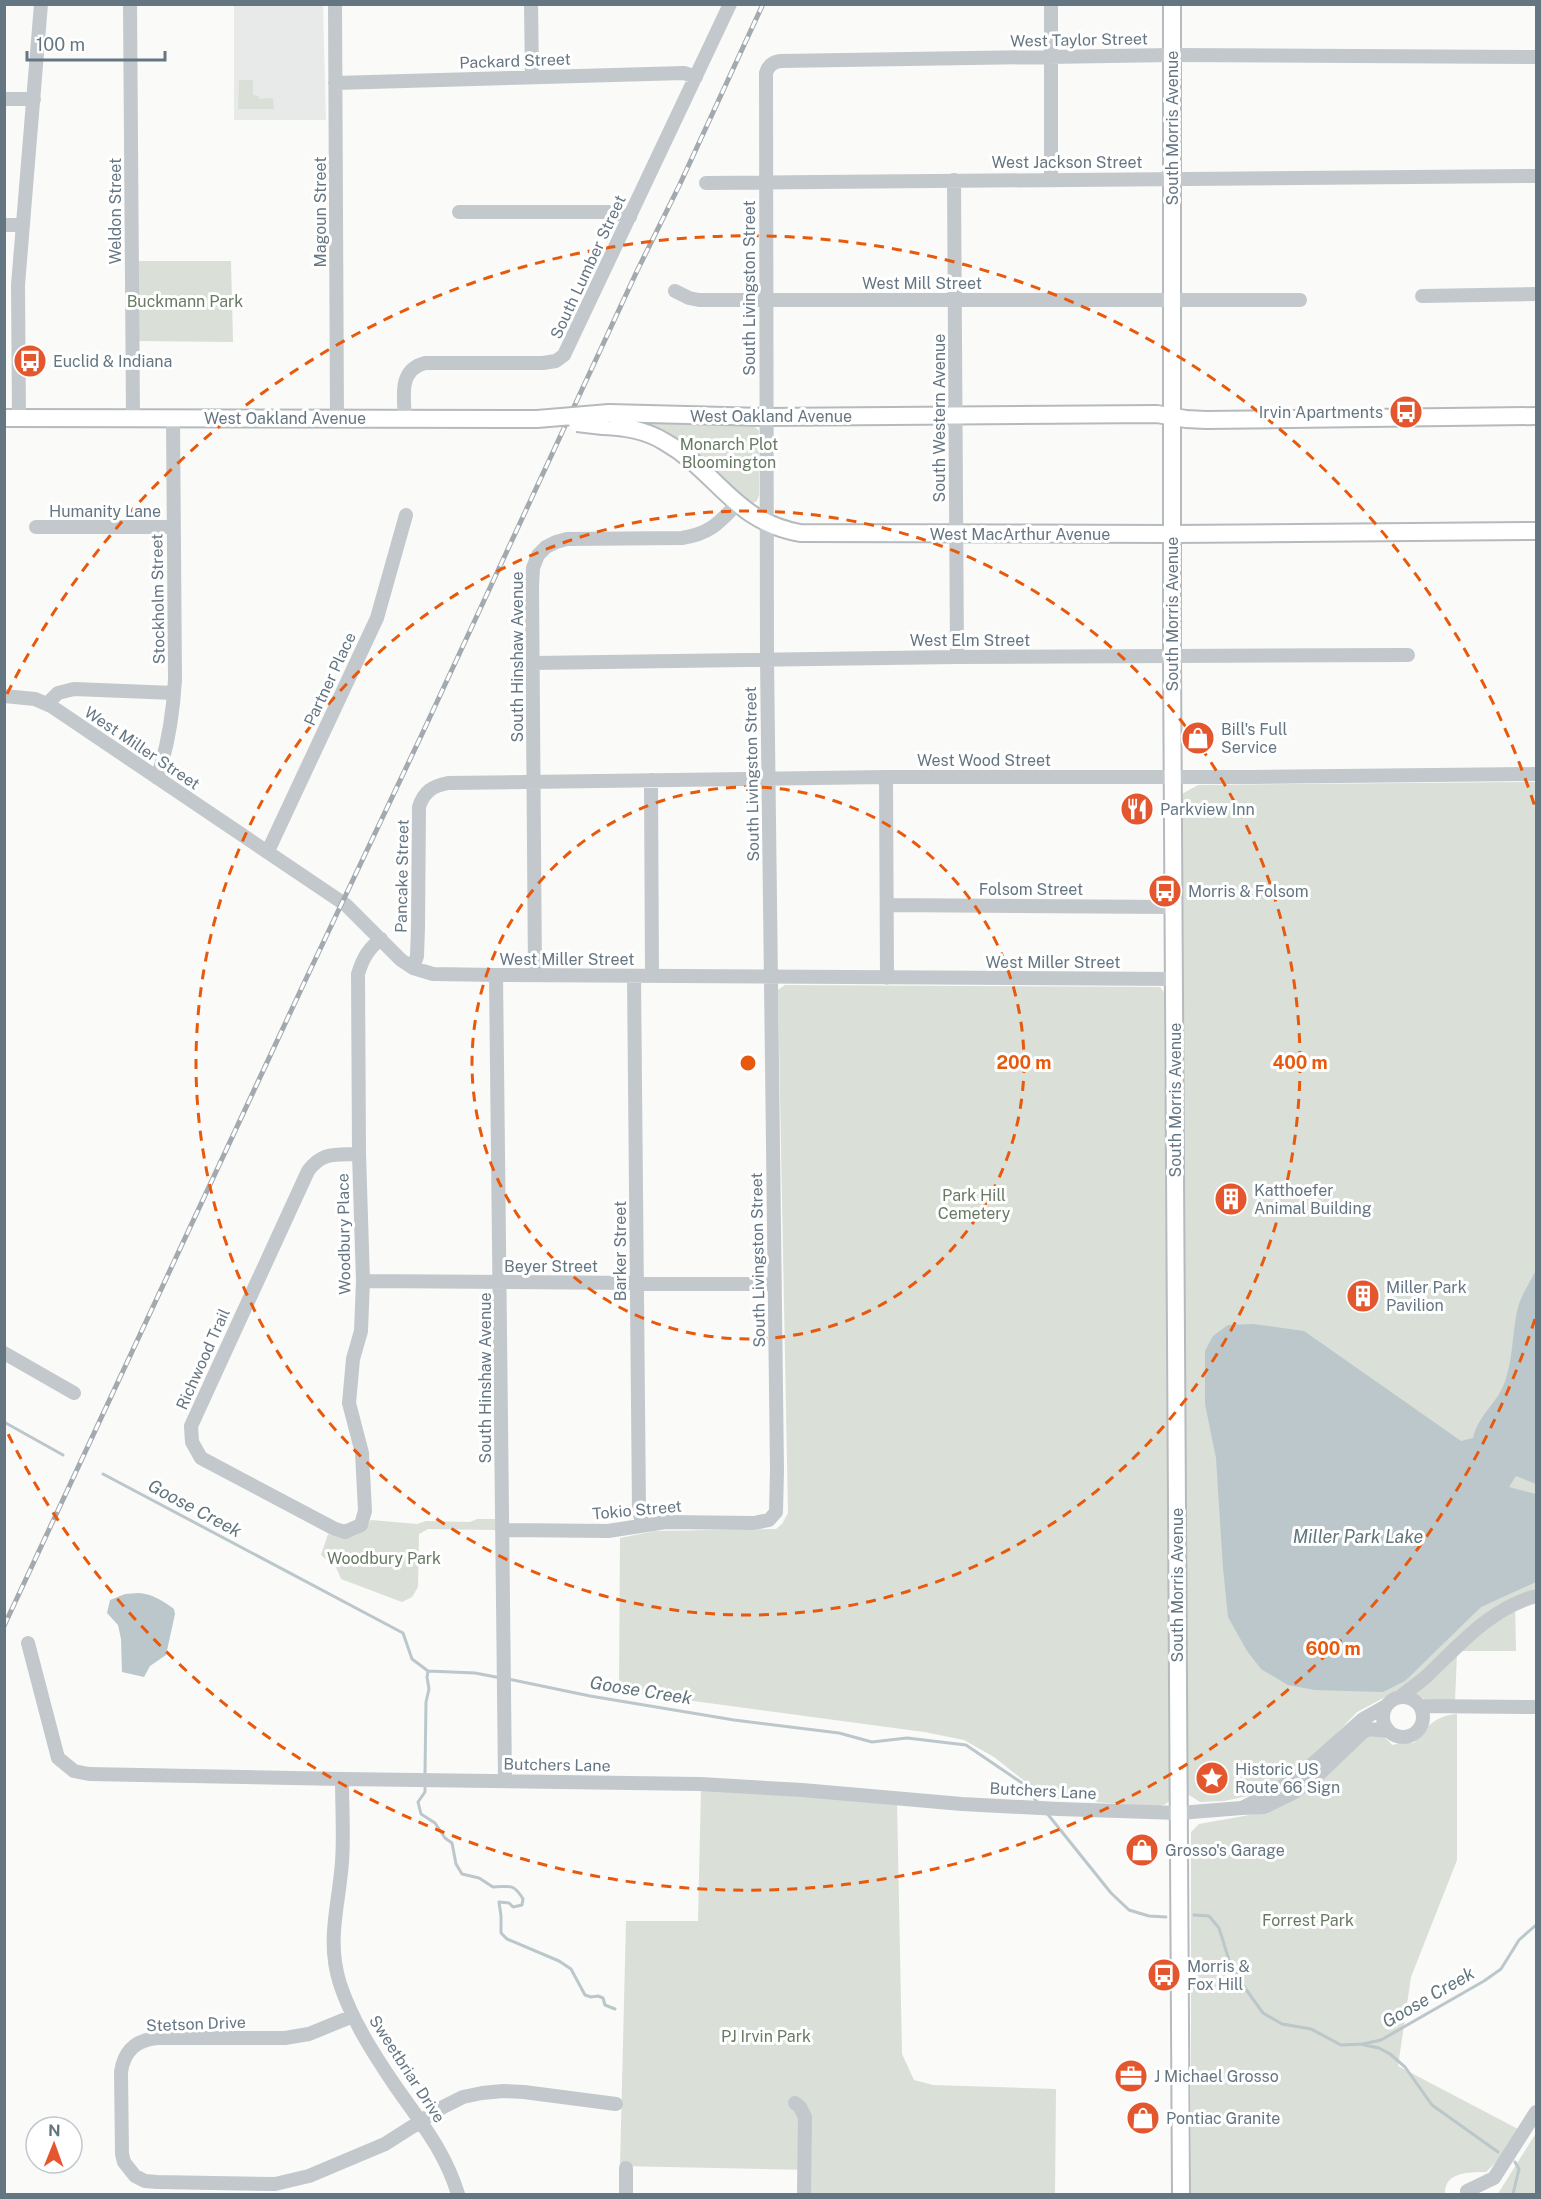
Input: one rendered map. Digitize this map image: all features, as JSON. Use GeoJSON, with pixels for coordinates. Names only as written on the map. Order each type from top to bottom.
{"type":"FeatureCollection","features":[{"type":"Feature","properties":{"kind":"main road","name":"South Morris Avenue"},"geometry":{"type":"LineString","coordinates":[[1172,4],[1171,417],[1181,2194]]}},
{"type":"Feature","properties":{"kind":"main road","name":"West Oakland Avenue"},"geometry":{"type":"LineString","coordinates":[[606,419],[1157,414],[1206,420],[1536,416]]}},
{"type":"Feature","properties":{"kind":"main road","name":"West Oakland Avenue"},"geometry":{"type":"LineString","coordinates":[[12,418],[537,419]]}},
{"type":"Feature","properties":{"kind":"main road","name":"West MacArthur Avenue"},"geometry":{"type":"LineString","coordinates":[[537,419],[606,419],[622,427],[644,432],[664,441],[689,460],[736,505],[782,530],[810,534],[1536,531]]}},
{"type":"Feature","properties":{"kind":"street"},"geometry":{"type":"LineString","coordinates":[[12,418],[19,348],[18,285],[22,225],[41,4]]}},
{"type":"Feature","properties":{"kind":"street","name":"Weldon Street"},"geometry":{"type":"LineString","coordinates":[[130,4],[133,418]]}},
{"type":"Feature","properties":{"kind":"street","name":"Magoun Street"},"geometry":{"type":"LineString","coordinates":[[335,4],[338,419]]}},
{"type":"Feature","properties":{"kind":"street"},"geometry":{"type":"LineString","coordinates":[[531,4],[532,76]]}},
{"type":"Feature","properties":{"kind":"street","name":"South Lumber Street"},"geometry":{"type":"LineString","coordinates":[[405,419],[404,381],[407,374],[418,364],[543,363],[556,361],[564,355],[729,4]]}},
{"type":"Feature","properties":{"kind":"street"},"geometry":{"type":"LineString","coordinates":[[1051,179],[1052,4]]}},
{"type":"Feature","properties":{"kind":"street","name":"West Taylor Street"},"geometry":{"type":"LineString","coordinates":[[802,61],[1172,55],[1536,57]]}},
{"type":"Feature","properties":{"kind":"street","name":"South Livingston Street"},"geometry":{"type":"LineString","coordinates":[[774,1516],[777,1504],[765,417],[767,70],[777,61],[802,61]]}},
{"type":"Feature","properties":{"kind":"street","name":"Packard Street"},"geometry":{"type":"LineString","coordinates":[[335,83],[684,73],[696,77]]}},
{"type":"Feature","properties":{"kind":"street"},"geometry":{"type":"LineString","coordinates":[[4,99],[34,99]]}},
{"type":"Feature","properties":{"kind":"street","name":"West Jackson Street"},"geometry":{"type":"LineString","coordinates":[[706,183],[1536,176]]}},
{"type":"Feature","properties":{"kind":"street","name":"South Western Avenue"},"geometry":{"type":"LineString","coordinates":[[954,180],[957,657]]}},
{"type":"Feature","properties":{"kind":"street"},"geometry":{"type":"LineString","coordinates":[[459,213],[610,212],[630,217]]}},
{"type":"Feature","properties":{"kind":"street"},"geometry":{"type":"LineString","coordinates":[[4,225],[22,225]]}},
{"type":"Feature","properties":{"kind":"street","name":"West Mill Street"},"geometry":{"type":"LineString","coordinates":[[675,291],[699,300],[1300,300]]}},
{"type":"Feature","properties":{"kind":"street"},"geometry":{"type":"LineString","coordinates":[[1422,296],[1536,294]]}},
{"type":"Feature","properties":{"kind":"street"},"geometry":{"type":"LineString","coordinates":[[4,349],[19,348]]}},
{"type":"Feature","properties":{"kind":"street","name":"Stockholm Street"},"geometry":{"type":"LineString","coordinates":[[157,778],[162,765],[174,693],[173,418]]}},
{"type":"Feature","properties":{"kind":"street","name":"South Hinshaw Avenue"},"geometry":{"type":"LineString","coordinates":[[535,975],[533,568],[538,555],[546,547],[567,539],[695,536],[708,532],[736,505]]}},
{"type":"Feature","properties":{"kind":"street","name":"Partner Place"},"geometry":{"type":"LineString","coordinates":[[268,851],[377,618],[406,515]]}},
{"type":"Feature","properties":{"kind":"street","name":"Humanity Lane"},"geometry":{"type":"LineString","coordinates":[[36,527],[174,527]]}},
{"type":"Feature","properties":{"kind":"street","name":"West Elm Street"},"geometry":{"type":"LineString","coordinates":[[533,663],[957,657],[1408,655]]}},
{"type":"Feature","properties":{"kind":"street"},"geometry":{"type":"LineString","coordinates":[[4,696],[35,699],[47,704],[54,695],[65,689],[174,693]]}},
{"type":"Feature","properties":{"kind":"street","name":"West Miller Street"},"geometry":{"type":"LineString","coordinates":[[47,704],[346,904],[401,960],[413,968],[433,974],[1174,979]]}},
{"type":"Feature","properties":{"kind":"street","name":"West Wood Street"},"geometry":{"type":"LineString","coordinates":[[432,788],[448,783],[769,778],[1536,774]]}},
{"type":"Feature","properties":{"kind":"street"},"geometry":{"type":"LineString","coordinates":[[886,777],[887,978]]}},
{"type":"Feature","properties":{"kind":"street"},"geometry":{"type":"LineString","coordinates":[[651,780],[652,976]]}},
{"type":"Feature","properties":{"kind":"street","name":"Pancake Street"},"geometry":{"type":"LineString","coordinates":[[413,968],[417,956],[419,807],[424,794],[432,788]]}},
{"type":"Feature","properties":{"kind":"street","name":"Folsom Street"},"geometry":{"type":"LineString","coordinates":[[887,905],[1174,907]]}},
{"type":"Feature","properties":{"kind":"street","name":"Woodbury Place"},"geometry":{"type":"LineString","coordinates":[[354,1530],[361,1525],[365,1511],[362,1453],[349,1403],[352,1359],[361,1331],[363,1281],[359,1154],[358,974],[364,956],[381,939]]}},
{"type":"Feature","properties":{"kind":"street","name":"South Hinshaw Avenue"},"geometry":{"type":"LineString","coordinates":[[496,975],[501,1283],[503,1690],[506,1781]]}},
{"type":"Feature","properties":{"kind":"street","name":"Barker Street"},"geometry":{"type":"LineString","coordinates":[[634,976],[639,1511],[643,1525]]}},
{"type":"Feature","properties":{"kind":"street","name":"Richwood Trail"},"geometry":{"type":"LineString","coordinates":[[354,1530],[345,1532],[335,1529],[201,1458],[192,1442],[191,1426],[308,1171],[315,1162],[326,1155],[359,1154]]}},
{"type":"Feature","properties":{"kind":"street","name":"Beyer Street"},"geometry":{"type":"LineString","coordinates":[[363,1281],[775,1284]]}},
{"type":"Feature","properties":{"kind":"street"},"geometry":{"type":"LineString","coordinates":[[4,1353],[74,1392]]}},
{"type":"Feature","properties":{"kind":"street","name":"Tokio Street"},"geometry":{"type":"LineString","coordinates":[[502,1530],[608,1531],[666,1522],[754,1523],[763,1522],[774,1516]]}},
{"type":"Feature","properties":{"kind":"street"},"geometry":{"type":"LineString","coordinates":[[1242,1808],[1277,1790],[1307,1769],[1363,1719],[1401,1696],[1430,1674],[1445,1657],[1483,1624],[1516,1603],[1536,1596]]}},
{"type":"Feature","properties":{"kind":"street","name":"Butchers Lane"},"geometry":{"type":"LineString","coordinates":[[28,1643],[55,1751],[62,1762],[74,1771],[88,1774],[711,1784],[1035,1808],[1179,1813],[1264,1807],[1293,1793],[1316,1777],[1363,1732],[1369,1729],[1388,1731]]}},
{"type":"Feature","properties":{"kind":"street"},"geometry":{"type":"LineString","coordinates":[[1386,1706],[1383,1719],[1388,1731],[1397,1736],[1410,1736],[1421,1728],[1423,1722],[1420,1705],[1430,1674]]}},
{"type":"Feature","properties":{"kind":"street"},"geometry":{"type":"LineString","coordinates":[[1401,1696],[1410,1698],[1420,1705],[1536,1707]]}},
{"type":"Feature","properties":{"kind":"street"},"geometry":{"type":"LineString","coordinates":[[1423,1722],[1453,1707]]}},
{"type":"Feature","properties":{"kind":"street","name":"Sweetbriar Drive"},"geometry":{"type":"LineString","coordinates":[[342,1779],[342,1860],[332,1939],[340,1984],[353,2016],[371,2049],[439,2147],[452,2174],[458,2194]]}},
{"type":"Feature","properties":{"kind":"street","name":"Stetson Drive"},"geometry":{"type":"LineString","coordinates":[[353,2016],[309,2034],[285,2038],[157,2038],[139,2041],[123,2059],[121,2072],[122,2154],[131,2172],[145,2181],[275,2184],[309,2176],[326,2169],[385,2144],[422,2122]]}},
{"type":"Feature","properties":{"kind":"street"},"geometry":{"type":"LineString","coordinates":[[422,2122],[443,2107],[463,2097],[502,2091],[616,2104]]}},
{"type":"Feature","properties":{"kind":"street"},"geometry":{"type":"LineString","coordinates":[[795,2103],[805,2117],[804,2194]]}},
{"type":"Feature","properties":{"kind":"street"},"geometry":{"type":"LineString","coordinates":[[1467,2191],[1494,2178],[1536,2112]]}},
{"type":"Feature","properties":{"kind":"street"},"geometry":{"type":"LineString","coordinates":[[626,2168],[626,2194]]}},
{"type":"Feature","properties":{"kind":"shaded area"},"geometry":{"type":"Polygon","coordinates":[[[234,5],[323,5],[326,120],[234,120],[234,5]]]}},
{"type":"Feature","properties":{"kind":"green space"},"geometry":{"type":"Polygon","coordinates":[[[239,80],[253,80],[253,95],[259,96],[259,99],[273,98],[274,109],[238,109],[239,80]]]}},
{"type":"Feature","properties":{"kind":"green space","name":"Buckmann Park"},"geometry":{"type":"Polygon","coordinates":[[[137,261],[231,261],[233,342],[139,341],[137,261]]]}},
{"type":"Feature","properties":{"kind":"green space","name":"Monarch Plot Bloomington"},"geometry":{"type":"Polygon","coordinates":[[[627,419],[753,425],[759,431],[759,495],[757,501],[751,504],[627,419]]]}},
{"type":"Feature","properties":{"kind":"green space"},"geometry":{"type":"Polygon","coordinates":[[[1536,782],[1536,1588],[1515,1598],[1516,1651],[1460,1651],[1457,1654],[1455,1701],[1426,1700],[1404,1687],[1357,1712],[1311,1761],[1274,1786],[1248,1796],[1224,1801],[1200,1802],[1189,1795],[1186,1784],[1182,794],[1198,785],[1536,782]]]}},
{"type":"Feature","properties":{"kind":"green space","name":"Park Hill Cemetery"},"geometry":{"type":"Polygon","coordinates":[[[785,985],[1160,987],[1164,992],[1170,1800],[1166,1804],[1158,1807],[1046,1798],[994,1757],[964,1740],[924,1732],[619,1691],[620,1538],[655,1531],[776,1529],[788,1513],[778,990],[785,985]]]}},
{"type":"Feature","properties":{"kind":"green space","name":"Woodbury Park"},"geometry":{"type":"Polygon","coordinates":[[[477,1519],[496,1519],[496,1530],[428,1529],[419,1534],[418,1587],[412,1597],[402,1602],[341,1579],[336,1567],[321,1555],[328,1534],[341,1538],[352,1537],[362,1531],[371,1520],[417,1524],[426,1521],[470,1522],[477,1519]]]}},
{"type":"Feature","properties":{"kind":"green space","name":"Forrest Park"},"geometry":{"type":"Polygon","coordinates":[[[1457,1714],[1457,1860],[1411,1977],[1398,2066],[1518,2129],[1499,2159],[1486,2172],[1465,2173],[1453,2177],[1446,2187],[1445,2194],[1191,2194],[1191,1832],[1199,1824],[1255,1814],[1367,1735],[1381,1736],[1392,1745],[1414,1743],[1432,1723],[1443,1717],[1457,1714]]]}},
{"type":"Feature","properties":{"kind":"green space","name":"PJ Irvin Park"},"geometry":{"type":"Polygon","coordinates":[[[701,1789],[897,1802],[902,2054],[914,2080],[933,2085],[1056,2089],[1055,2194],[810,2194],[809,2170],[620,2166],[626,1921],[698,1921],[701,1789]]]}},
{"type":"Feature","properties":{"kind":"green space"},"geometry":{"type":"Polygon","coordinates":[[[1536,2133],[1536,2194],[1497,2194],[1499,2192],[1536,2133]]]}},
{"type":"Feature","properties":{"kind":"water","name":"Miller Park Lake"},"geometry":{"type":"Polygon","coordinates":[[[1536,1270],[1536,1484],[1516,1476],[1509,1487],[1536,1494],[1536,1582],[1481,1607],[1405,1681],[1383,1692],[1315,1690],[1288,1685],[1261,1669],[1247,1651],[1228,1617],[1216,1458],[1205,1404],[1205,1351],[1213,1336],[1228,1325],[1253,1324],[1304,1331],[1461,1441],[1473,1438],[1480,1422],[1503,1387],[1509,1369],[1519,1304],[1536,1270]]]}},
{"type":"Feature","properties":{"kind":"water"},"geometry":{"type":"Polygon","coordinates":[[[139,1593],[162,1601],[174,1609],[175,1614],[166,1655],[150,1666],[144,1677],[122,1672],[121,1639],[118,1625],[107,1613],[110,1600],[125,1594],[139,1593]]]}},
{"type":"Feature","properties":{"kind":"waterway","name":"Goose Creek"},"geometry":{"type":"LineString","coordinates":[[4,1422],[63,1455]]}},
{"type":"Feature","properties":{"kind":"waterway","name":"Goose Creek"},"geometry":{"type":"LineString","coordinates":[[103,1474],[403,1633],[412,1659],[428,1671],[475,1673],[501,1678]]}},
{"type":"Feature","properties":{"kind":"waterway"},"geometry":{"type":"LineString","coordinates":[[425,1773],[428,1671]]}},
{"type":"Feature","properties":{"kind":"waterway","name":"Goose Creek"},"geometry":{"type":"LineString","coordinates":[[508,1679],[590,1696],[734,1720],[839,1733],[872,1742],[907,1738],[966,1745],[1022,1783],[1038,1803]]}},
{"type":"Feature","properties":{"kind":"waterway"},"geometry":{"type":"LineString","coordinates":[[425,1788],[418,1802],[421,1814],[435,1823],[445,1838],[452,1843],[456,1864],[462,1874],[479,1878],[493,1887],[513,1888],[523,1899],[522,1905],[513,1907],[509,1903],[499,1902],[501,1933],[507,1939],[559,1961],[571,1969],[585,1995],[603,1998],[605,2005],[615,2009]]}},
{"type":"Feature","properties":{"kind":"waterway","name":"Goose Creek"},"geometry":{"type":"LineString","coordinates":[[1046,1812],[1111,1893],[1129,1910],[1149,1916],[1166,1917]]}},
{"type":"Feature","properties":{"kind":"waterway","name":"Goose Creek"},"geometry":{"type":"LineString","coordinates":[[1194,1915],[1209,1916],[1219,1928],[1229,1960],[1240,1981],[1263,2013],[1282,2024],[1311,2029],[1341,2045],[1381,2040],[1484,1981],[1501,1969],[1519,1940],[1536,1925]]}},
{"type":"Feature","properties":{"kind":"waterway"},"geometry":{"type":"LineString","coordinates":[[1364,2045],[1379,2048],[1390,2054],[1405,2067],[1432,2105],[1498,2152]]}},
{"type":"Feature","properties":{"kind":"waterway"},"geometry":{"type":"LineString","coordinates":[[1513,2194],[1519,2169],[1515,2162]]}},
{"type":"Feature","properties":{"kind":"railway"},"geometry":{"type":"LineString","coordinates":[[4,1626],[763,4]]}},
{"type":"Feature","properties":{"kind":"place","name":"Euclid & Indiana"},"geometry":{"type":"Point","coordinates":[30,361]}},
{"type":"Feature","properties":{"kind":"place","name":"Irvin Apartments"},"geometry":{"type":"Point","coordinates":[1406,412]}},
{"type":"Feature","properties":{"kind":"place","name":"Bill's Full Service"},"geometry":{"type":"Point","coordinates":[1198,738]}},
{"type":"Feature","properties":{"kind":"place","name":"Parkview Inn"},"geometry":{"type":"Point","coordinates":[1137,809]}},
{"type":"Feature","properties":{"kind":"place","name":"Morris & Folsom"},"geometry":{"type":"Point","coordinates":[1165,891]}},
{"type":"Feature","properties":{"kind":"place","name":"Katthoefer Animal Building"},"geometry":{"type":"Point","coordinates":[1231,1199]}},
{"type":"Feature","properties":{"kind":"place","name":"Miller Park Pavilion"},"geometry":{"type":"Point","coordinates":[1363,1296]}},
{"type":"Feature","properties":{"kind":"place","name":"Historic US Route 66 Sign"},"geometry":{"type":"Point","coordinates":[1212,1778]}},
{"type":"Feature","properties":{"kind":"place","name":"Grosso's Garage"},"geometry":{"type":"Point","coordinates":[1142,1850]}},
{"type":"Feature","properties":{"kind":"place","name":"Morris & Fox Hill"},"geometry":{"type":"Point","coordinates":[1164,1975]}},
{"type":"Feature","properties":{"kind":"place","name":"J Michael Grosso"},"geometry":{"type":"Point","coordinates":[1131,2076]}},
{"type":"Feature","properties":{"kind":"place","name":"Pontiac Granite"},"geometry":{"type":"Point","coordinates":[1143,2118]}}]}
